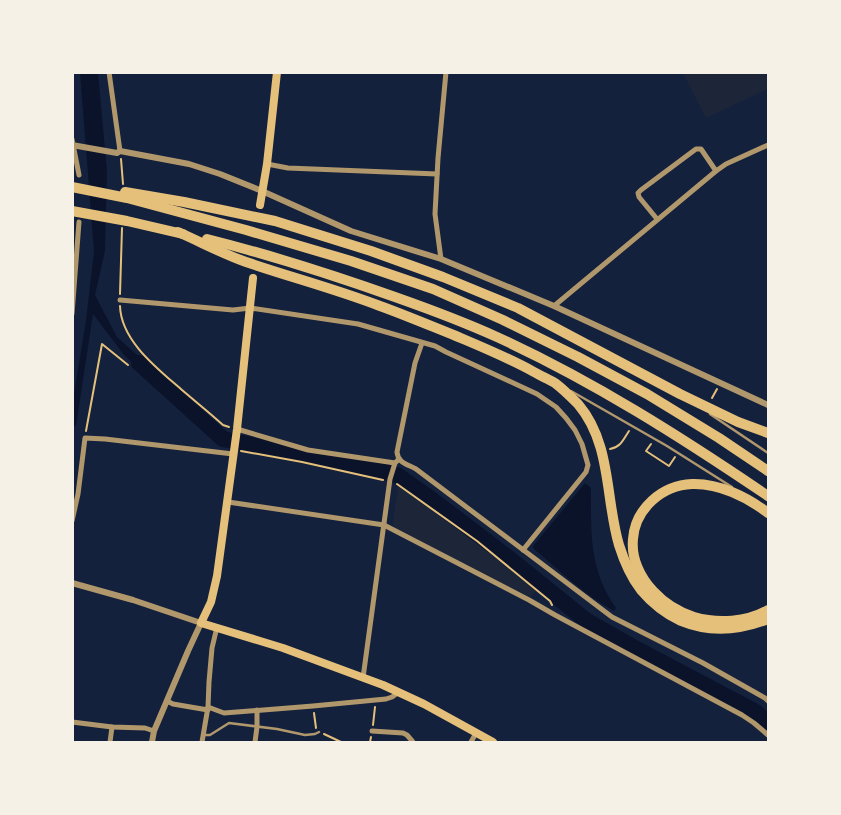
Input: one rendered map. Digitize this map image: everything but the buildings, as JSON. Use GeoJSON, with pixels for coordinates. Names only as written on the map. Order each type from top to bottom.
{"type":"FeatureCollection","features":[{"type":"Feature","properties":{"kind":"highway"},"geometry":{"type":"LineString","coordinates":[[74,182],[127,195],[351,261],[433,289],[587,361],[719,438],[768,471]]}},
{"type":"Feature","properties":{"kind":"highway"},"geometry":{"type":"LineString","coordinates":[[127,195],[211,208],[265,219],[371,251],[443,277],[518,308],[680,394],[768,434]]}},
{"type":"Feature","properties":{"kind":"highway"},"geometry":{"type":"LineString","coordinates":[[74,211],[178,232],[336,276],[497,336],[576,376],[638,411],[768,496]]}},
{"type":"Feature","properties":{"kind":"highway"},"geometry":{"type":"LineString","coordinates":[[178,232],[244,261],[388,309],[520,364],[555,383],[579,406],[592,426],[604,460],[615,529],[622,556],[637,585],[644,593],[657,606],[675,618],[706,628],[739,628],[768,619]]}},
{"type":"Feature","properties":{"kind":"highway"},"geometry":{"type":"LineString","coordinates":[[768,513],[758,505],[728,490],[690,484],[678,486],[656,496],[648,505],[635,527],[633,540],[636,563],[647,585],[666,603],[686,614],[712,621],[725,621],[739,620],[768,610]]}},
{"type":"Feature","properties":{"kind":"main road"},"geometry":{"type":"LineString","coordinates":[[260,205],[267,164],[277,72]]}},
{"type":"Feature","properties":{"kind":"main road"},"geometry":{"type":"LineString","coordinates":[[253,278],[237,430],[217,576],[211,602],[201,623],[283,648],[399,692],[493,742]]}},
{"type":"Feature","properties":{"kind":"street"},"geometry":{"type":"LineString","coordinates":[[109,72],[119,152]]}},
{"type":"Feature","properties":{"kind":"street"},"geometry":{"type":"LineString","coordinates":[[441,259],[435,214],[446,72]]}},
{"type":"Feature","properties":{"kind":"street"},"geometry":{"type":"LineString","coordinates":[[72,139],[74,182]]}},
{"type":"Feature","properties":{"kind":"street"},"geometry":{"type":"LineString","coordinates":[[554,306],[716,171],[726,164],[768,144]]}},
{"type":"Feature","properties":{"kind":"street"},"geometry":{"type":"LineString","coordinates":[[73,145],[189,164],[220,174],[351,231],[441,259],[554,306],[768,405]]}},
{"type":"Feature","properties":{"kind":"street"},"geometry":{"type":"LineString","coordinates":[[657,219],[639,197],[638,193],[641,190],[696,149],[701,150],[716,171]]}},
{"type":"Feature","properties":{"kind":"street"},"geometry":{"type":"LineString","coordinates":[[267,164],[288,168],[437,174]]}},
{"type":"Feature","properties":{"kind":"street"},"geometry":{"type":"LineString","coordinates":[[72,314],[75,236],[79,222]]}},
{"type":"Feature","properties":{"kind":"street"},"geometry":{"type":"LineString","coordinates":[[120,300],[233,310],[250,308],[358,324],[435,346],[537,394],[556,407],[575,430],[582,444],[588,465],[586,472],[523,550]]}},
{"type":"Feature","properties":{"kind":"street"},"geometry":{"type":"LineString","coordinates":[[363,678],[390,480],[396,463],[415,363],[422,343]]}},
{"type":"Feature","properties":{"kind":"street"},"geometry":{"type":"LineString","coordinates":[[237,430],[308,450],[396,463],[402,462],[416,469],[612,617],[703,663],[768,701]]}},
{"type":"Feature","properties":{"kind":"street"},"geometry":{"type":"LineString","coordinates":[[72,521],[78,494],[85,438],[233,453]]}},
{"type":"Feature","properties":{"kind":"street"},"geometry":{"type":"LineString","coordinates":[[228,502],[384,526],[529,600],[742,715],[754,722],[768,735]]}},
{"type":"Feature","properties":{"kind":"street"},"geometry":{"type":"LineString","coordinates":[[72,583],[133,600],[201,623],[154,731],[152,742]]}},
{"type":"Feature","properties":{"kind":"street"},"geometry":{"type":"LineString","coordinates":[[202,742],[208,708],[212,648],[217,627]]}},
{"type":"Feature","properties":{"kind":"street"},"geometry":{"type":"LineString","coordinates":[[167,700],[173,704],[224,712],[375,700],[392,697],[399,692]]}},
{"type":"Feature","properties":{"kind":"street"},"geometry":{"type":"LineString","coordinates":[[256,742],[257,710]]}},
{"type":"Feature","properties":{"kind":"street"},"geometry":{"type":"LineString","coordinates":[[72,722],[145,728],[154,731]]}},
{"type":"Feature","properties":{"kind":"street"},"geometry":{"type":"LineString","coordinates":[[110,742],[112,726]]}},
{"type":"Feature","properties":{"kind":"street"},"geometry":{"type":"LineString","coordinates":[[372,731],[407,735],[412,742]]}},
{"type":"Feature","properties":{"kind":"street"},"geometry":{"type":"LineString","coordinates":[[471,742],[476,733]]}},
{"type":"Feature","properties":{"kind":"lane"},"geometry":{"type":"LineString","coordinates":[[555,383],[667,446],[758,505]]}},
{"type":"Feature","properties":{"kind":"lane"},"geometry":{"type":"LineString","coordinates":[[680,394],[768,453]]}},
{"type":"Feature","properties":{"kind":"lane"},"geometry":{"type":"LineString","coordinates":[[203,734],[210,735],[229,723],[305,735],[319,732]]}},
{"type":"Feature","properties":{"kind":"path"},"geometry":{"type":"LineString","coordinates":[[85,438],[102,344],[128,365]]}},
{"type":"Feature","properties":{"kind":"path"},"geometry":{"type":"LineString","coordinates":[[651,444],[646,451],[669,466]]}},
{"type":"Feature","properties":{"kind":"path"},"geometry":{"type":"LineString","coordinates":[[233,453],[247,452],[390,480],[477,541],[523,578],[550,601],[555,615]]}},
{"type":"Feature","properties":{"kind":"path"},"geometry":{"type":"LineString","coordinates":[[370,742],[375,700]]}},
{"type":"Feature","properties":{"kind":"shaded area"},"geometry":{"type":"Polygon","coordinates":[[[80,73],[98,73],[107,171],[105,251],[95,295],[117,337],[157,373],[152,381],[124,355],[93,314],[76,426],[73,426],[73,400],[86,320],[94,251],[80,73]]]}},
{"type":"Feature","properties":{"kind":"shaded area"},"geometry":{"type":"Polygon","coordinates":[[[683,73],[766,73],[768,89],[706,118],[683,73]]]}},
{"type":"Feature","properties":{"kind":"shaded area"},"geometry":{"type":"Polygon","coordinates":[[[585,483],[591,488],[591,520],[596,565],[607,593],[616,608],[614,611],[562,574],[533,546],[585,483]]]}},
{"type":"Feature","properties":{"kind":"shaded area"},"geometry":{"type":"Polygon","coordinates":[[[398,486],[476,543],[536,591],[530,597],[395,529],[393,523],[398,486]]]}},
{"type":"Feature","properties":{"kind":"waterway"},"geometry":{"type":"LineString","coordinates":[[139,363],[223,439],[397,475],[505,555],[587,621],[756,712],[768,723]]}}]}
